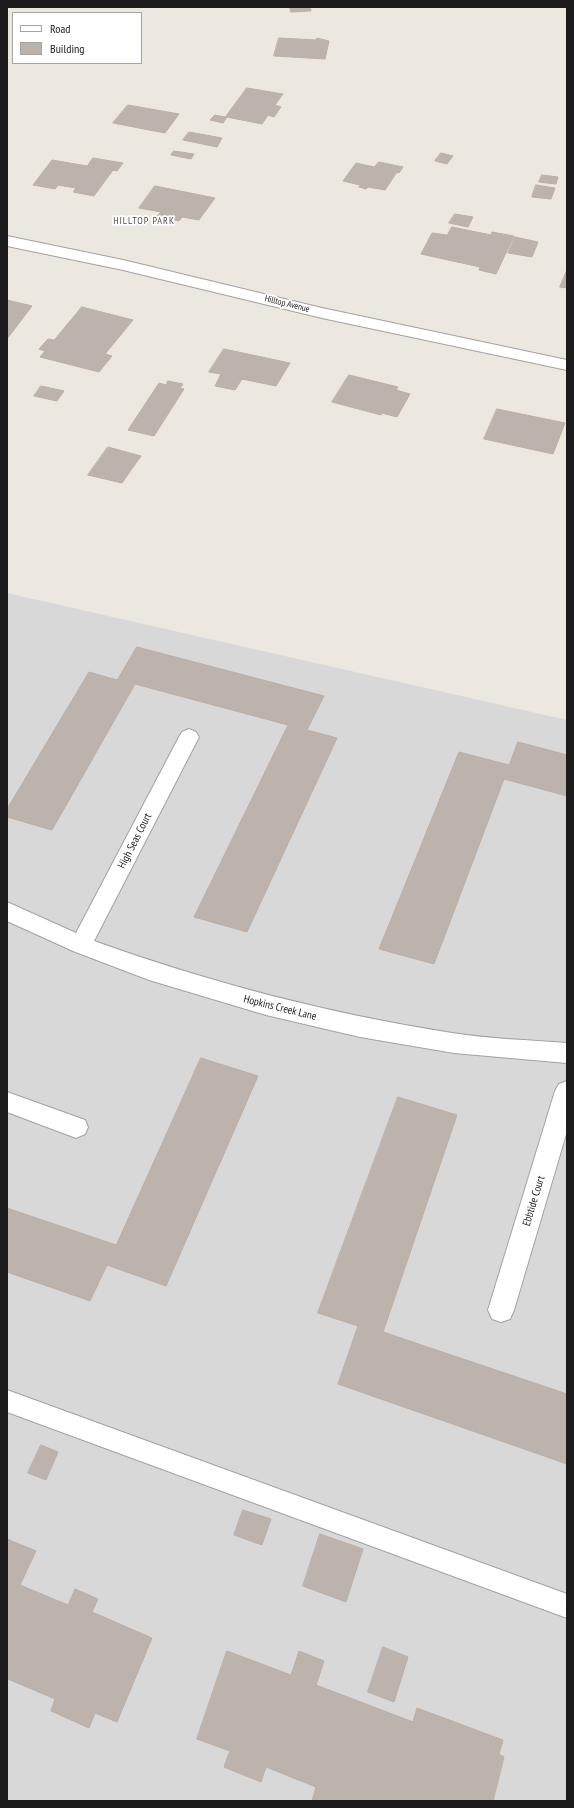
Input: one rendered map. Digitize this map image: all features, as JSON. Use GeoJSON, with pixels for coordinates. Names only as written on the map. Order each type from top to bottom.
{"type":"FeatureCollection","features":[{"type":"Feature","properties":{"kind":"street","name":"Hilltop Avenue"},"geometry":{"type":"LineString","coordinates":[[7,241],[131,267],[322,313],[567,365]]}},
{"type":"Feature","properties":{"kind":"street","name":"High Seas Court"},"geometry":{"type":"LineString","coordinates":[[81,945],[189,737]]}},
{"type":"Feature","properties":{"kind":"street","name":"Hopkins Creek Lane"},"geometry":{"type":"LineString","coordinates":[[7,911],[81,945],[157,973],[266,1005],[360,1027],[454,1043],[567,1053]]}},
{"type":"Feature","properties":{"kind":"street","name":"Ebbtide Court"},"geometry":{"type":"LineString","coordinates":[[501,1310],[567,1091]]}},
{"type":"Feature","properties":{"kind":"street"},"geometry":{"type":"LineString","coordinates":[[7,1102],[76,1127]]}},
{"type":"Feature","properties":{"kind":"lane"},"geometry":{"type":"LineString","coordinates":[[7,1400],[567,1606]]}},
{"type":"Feature","properties":{"kind":"shaded area"},"geometry":{"type":"Polygon","coordinates":[[[7,593],[567,720],[567,1801],[7,1801],[7,593]]]}},
{"type":"Feature","properties":{"kind":"building"},"geometry":{"type":"Polygon","coordinates":[[[290,7],[310,7],[311,11],[291,12],[290,7]]]}},
{"type":"Feature","properties":{"kind":"building"},"geometry":{"type":"Polygon","coordinates":[[[279,38],[316,40],[317,38],[329,41],[325,59],[274,56],[279,38]]]}},
{"type":"Feature","properties":{"kind":"building"},"geometry":{"type":"Polygon","coordinates":[[[247,88],[283,94],[275,105],[281,107],[274,117],[268,115],[262,124],[227,117],[223,123],[210,120],[215,115],[225,117],[247,88]]]}},
{"type":"Feature","properties":{"kind":"building"},"geometry":{"type":"Polygon","coordinates":[[[128,105],[179,114],[165,133],[113,123],[128,105]]]}},
{"type":"Feature","properties":{"kind":"building"},"geometry":{"type":"Polygon","coordinates":[[[189,132],[222,138],[217,147],[183,140],[189,132]]]}},
{"type":"Feature","properties":{"kind":"building"},"geometry":{"type":"Polygon","coordinates":[[[174,151],[194,154],[191,159],[171,155],[174,151]]]}},
{"type":"Feature","properties":{"kind":"building"},"geometry":{"type":"Polygon","coordinates":[[[441,153],[453,156],[447,164],[435,161],[441,153]]]}},
{"type":"Feature","properties":{"kind":"building"},"geometry":{"type":"Polygon","coordinates":[[[93,158],[123,163],[117,171],[113,170],[94,196],[73,192],[76,188],[58,185],[55,189],[33,185],[52,160],[87,166],[93,158]]]}},
{"type":"Feature","properties":{"kind":"building"},"geometry":{"type":"Polygon","coordinates":[[[379,162],[403,167],[399,173],[397,172],[385,190],[368,187],[366,189],[359,187],[360,185],[343,181],[356,163],[374,167],[379,162]]]}},
{"type":"Feature","properties":{"kind":"building"},"geometry":{"type":"Polygon","coordinates":[[[542,175],[558,177],[556,184],[539,182],[542,175]]]}},
{"type":"Feature","properties":{"kind":"building"},"geometry":{"type":"Polygon","coordinates":[[[536,185],[555,188],[551,199],[532,197],[536,185]]]}},
{"type":"Feature","properties":{"kind":"building"},"geometry":{"type":"Polygon","coordinates":[[[155,186],[215,198],[199,220],[182,217],[179,221],[157,216],[161,212],[139,208],[155,186]]]}},
{"type":"Feature","properties":{"kind":"building"},"geometry":{"type":"Polygon","coordinates":[[[455,214],[473,217],[468,227],[449,223],[455,214]]]}},
{"type":"Feature","properties":{"kind":"building"},"geometry":{"type":"Polygon","coordinates":[[[452,227],[491,235],[492,232],[514,236],[496,274],[479,270],[480,267],[421,254],[432,233],[447,235],[452,227]]]}},
{"type":"Feature","properties":{"kind":"building"},"geometry":{"type":"Polygon","coordinates":[[[515,237],[538,242],[532,257],[508,253],[515,237]]]}},
{"type":"Feature","properties":{"kind":"building"},"geometry":{"type":"Polygon","coordinates":[[[567,270],[567,288],[560,287],[567,270]]]}},
{"type":"Feature","properties":{"kind":"building"},"geometry":{"type":"Polygon","coordinates":[[[7,300],[32,306],[7,339],[7,300]]]}},
{"type":"Feature","properties":{"kind":"building"},"geometry":{"type":"Polygon","coordinates":[[[82,307],[133,320],[105,354],[112,356],[99,372],[40,357],[45,351],[39,349],[48,339],[54,340],[82,307]]]}},
{"type":"Feature","properties":{"kind":"building"},"geometry":{"type":"Polygon","coordinates":[[[224,349],[290,363],[276,386],[242,379],[235,390],[215,386],[221,374],[209,372],[224,349]]]}},
{"type":"Feature","properties":{"kind":"building"},"geometry":{"type":"Polygon","coordinates":[[[349,375],[398,387],[396,390],[410,394],[397,417],[382,413],[381,415],[332,402],[349,375]]]}},
{"type":"Feature","properties":{"kind":"building"},"geometry":{"type":"Polygon","coordinates":[[[168,381],[183,384],[180,388],[184,389],[154,436],[128,430],[159,383],[166,385],[168,381]]]}},
{"type":"Feature","properties":{"kind":"building"},"geometry":{"type":"Polygon","coordinates":[[[41,386],[64,391],[57,401],[34,396],[41,386]]]}},
{"type":"Feature","properties":{"kind":"building"},"geometry":{"type":"Polygon","coordinates":[[[497,409],[565,423],[553,454],[484,439],[497,409]]]}},
{"type":"Feature","properties":{"kind":"building"},"geometry":{"type":"Polygon","coordinates":[[[108,447],[141,456],[122,483],[88,475],[108,447]]]}},
{"type":"Feature","properties":{"kind":"building"},"geometry":{"type":"Polygon","coordinates":[[[137,647],[324,696],[307,730],[337,738],[247,932],[194,917],[288,725],[135,684],[52,830],[7,817],[7,809],[89,672],[117,680],[137,647]]]}},
{"type":"Feature","properties":{"kind":"building"},"geometry":{"type":"Polygon","coordinates":[[[518,742],[567,755],[567,796],[504,779],[434,964],[379,949],[459,752],[509,765],[518,742]]]}},
{"type":"Feature","properties":{"kind":"building"},"geometry":{"type":"Polygon","coordinates":[[[201,1058],[258,1076],[166,1286],[107,1265],[90,1301],[7,1272],[7,1208],[116,1245],[201,1058]]]}},
{"type":"Feature","properties":{"kind":"building"},"geometry":{"type":"Polygon","coordinates":[[[398,1097],[457,1115],[383,1332],[567,1394],[567,1464],[338,1384],[358,1326],[318,1313],[398,1097]]]}},
{"type":"Feature","properties":{"kind":"building"},"geometry":{"type":"Polygon","coordinates":[[[41,1445],[58,1452],[46,1480],[28,1473],[41,1445]]]}},
{"type":"Feature","properties":{"kind":"building"},"geometry":{"type":"Polygon","coordinates":[[[243,1510],[271,1519],[262,1545],[234,1535],[243,1510]]]}},
{"type":"Feature","properties":{"kind":"building"},"geometry":{"type":"Polygon","coordinates":[[[320,1534],[363,1549],[346,1602],[303,1586],[320,1534]]]}},
{"type":"Feature","properties":{"kind":"building"},"geometry":{"type":"Polygon","coordinates":[[[7,1539],[36,1551],[20,1585],[68,1605],[75,1589],[98,1599],[92,1612],[152,1638],[117,1722],[95,1713],[89,1728],[51,1711],[55,1699],[8,1679],[7,1681],[7,1539]]]}},
{"type":"Feature","properties":{"kind":"building"},"geometry":{"type":"Polygon","coordinates":[[[383,1647],[408,1657],[394,1702],[368,1692],[383,1647]]]}},
{"type":"Feature","properties":{"kind":"building"},"geometry":{"type":"Polygon","coordinates":[[[227,1651],[291,1675],[299,1651],[324,1661],[316,1685],[413,1722],[417,1708],[503,1740],[499,1754],[504,1757],[493,1801],[312,1801],[316,1787],[266,1767],[261,1782],[224,1767],[230,1751],[197,1739],[227,1651]]]}},
{"type":"Feature","properties":{"kind":"district","name":"HILLTOP PARK"},"geometry":{"type":"Point","coordinates":[144,221]}}]}
